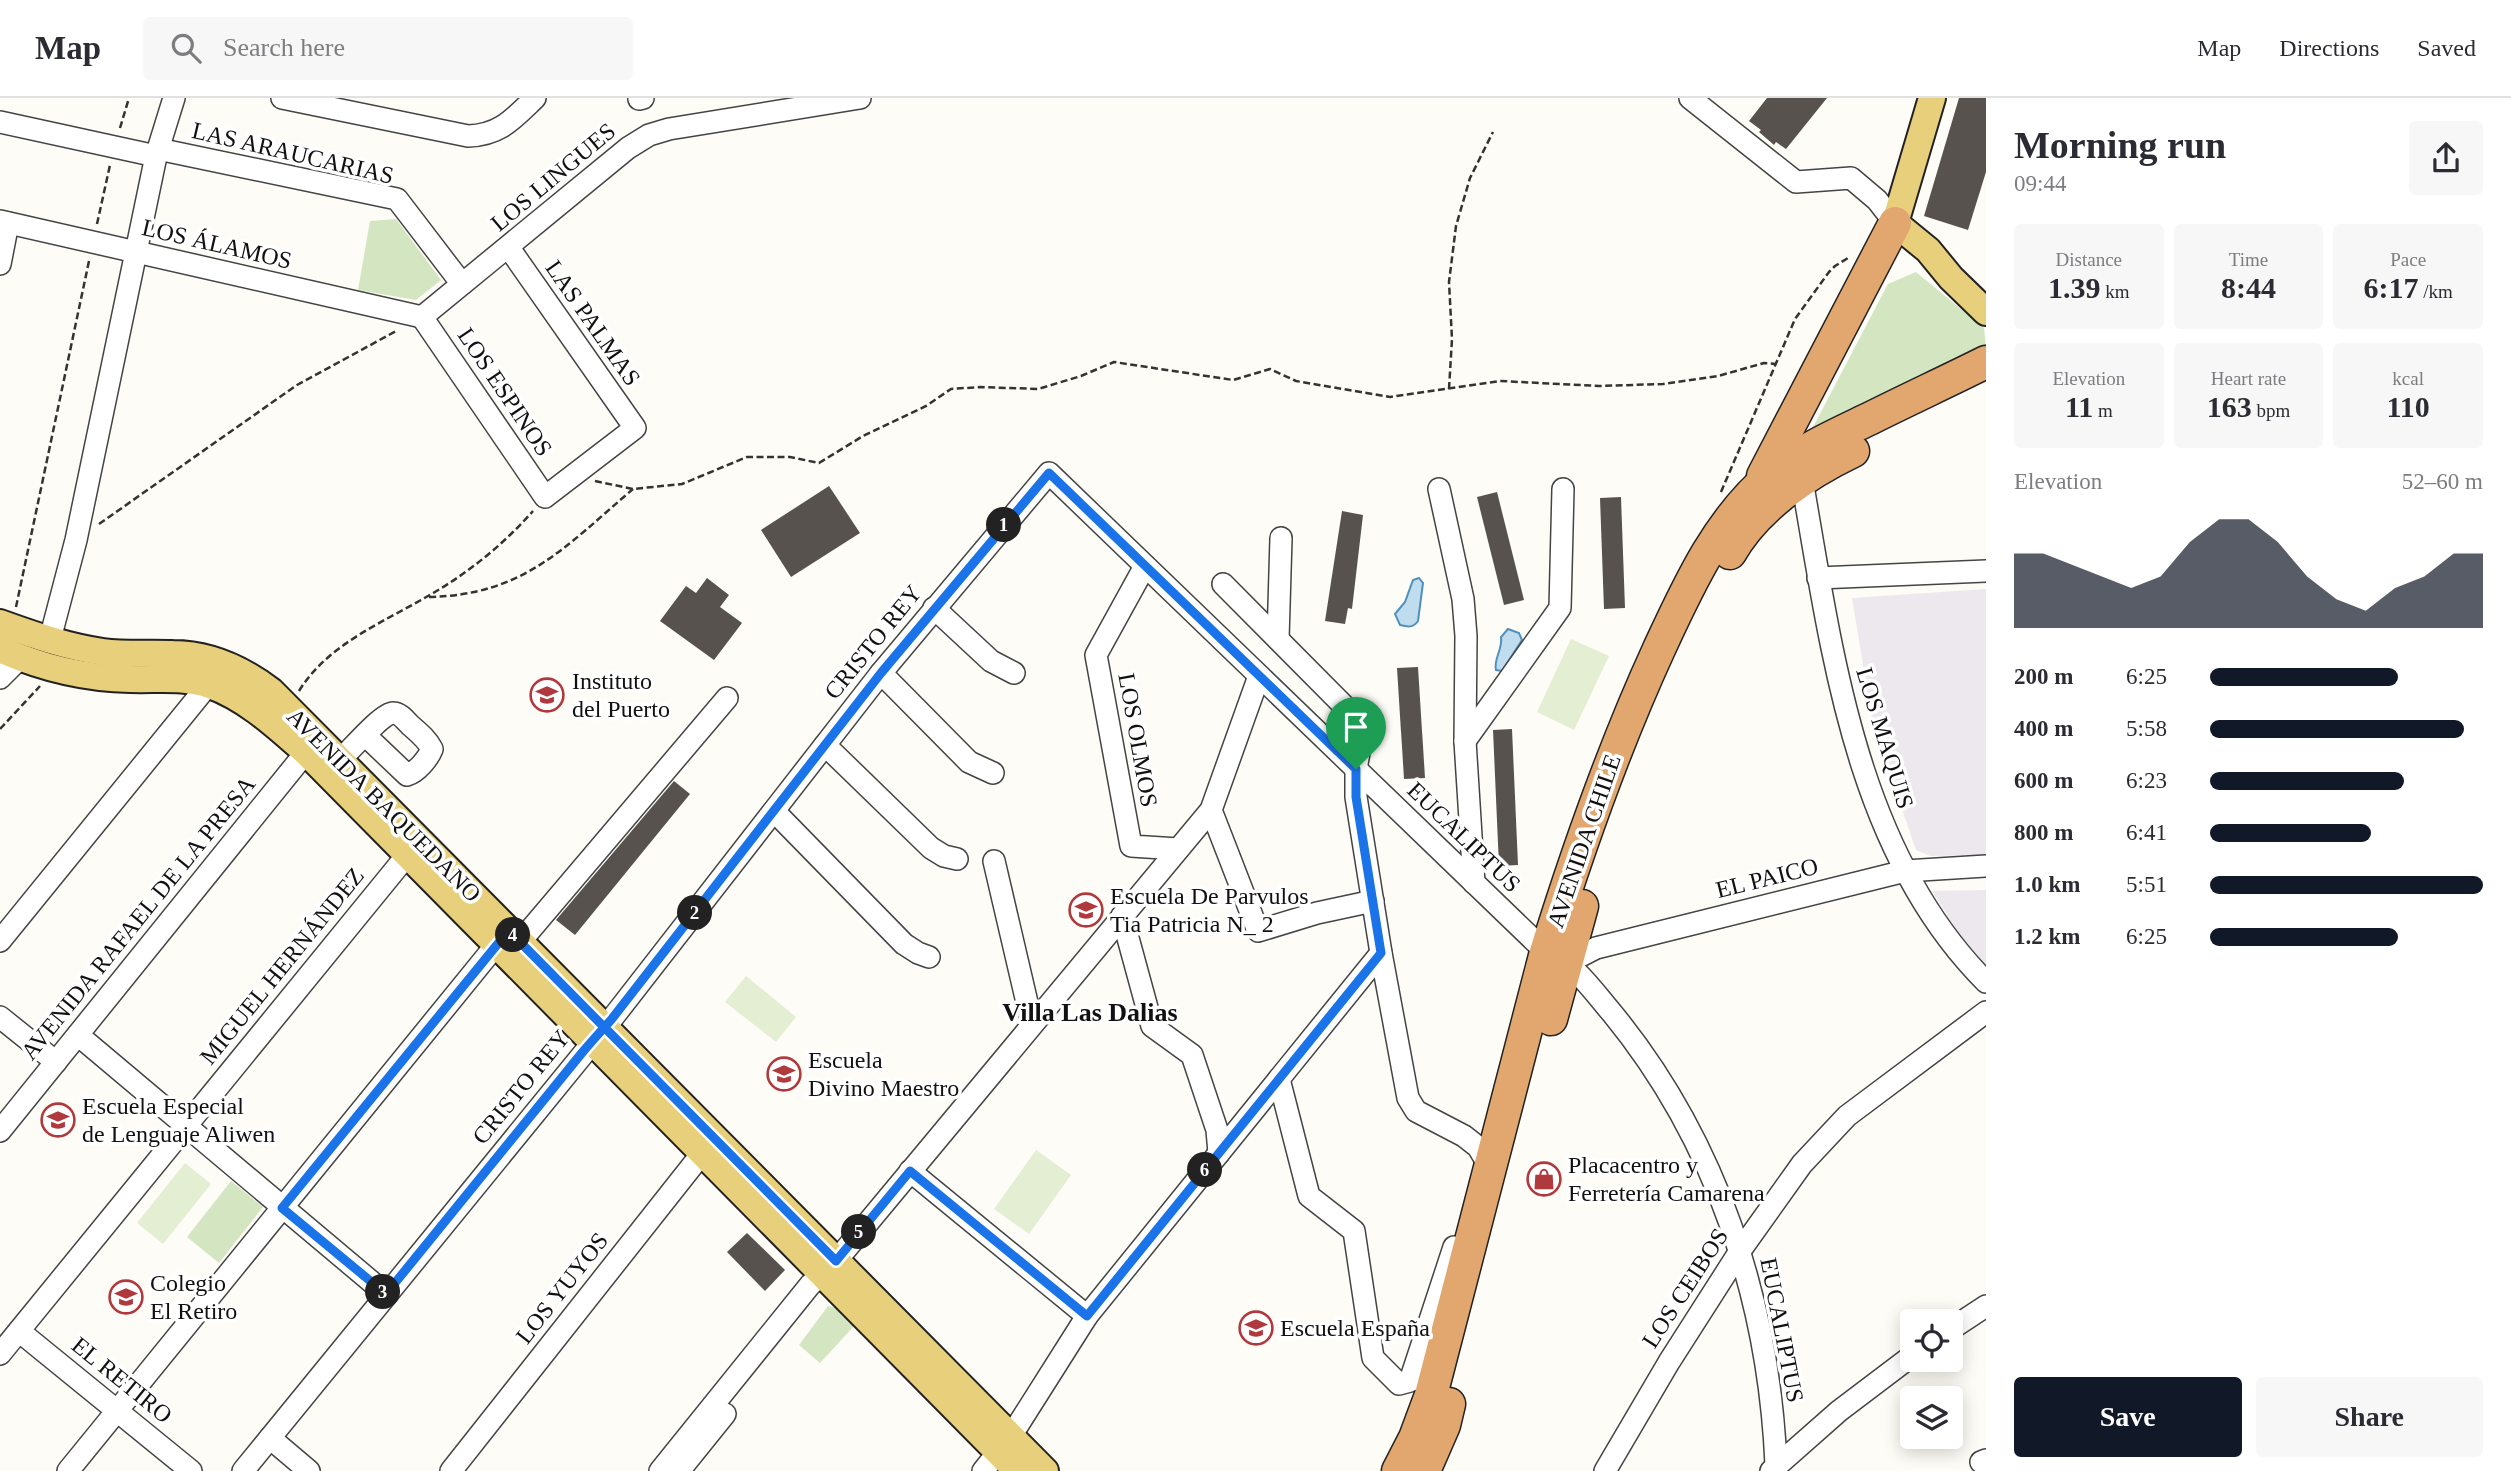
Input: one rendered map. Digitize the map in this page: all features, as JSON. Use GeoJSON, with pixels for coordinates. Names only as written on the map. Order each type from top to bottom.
{"type":"FeatureCollection","features":[{"type":"Feature","properties":{"kind":"highway"},"geometry":{"type":"LineString","coordinates":[[1756,488],[1895,223]]}},
{"type":"Feature","properties":{"kind":"highway","name":"AVENIDA CHILE"},"geometry":{"type":"LineString","coordinates":[[1424,1471],[1444,1424],[1486,1258],[1556,958],[1577,853],[1619,740],[1675,614],[1718,533],[1756,488],[1798,455],[1986,362]]}},
{"type":"Feature","properties":{"kind":"highway","name":"AVENIDA CHILE"},"geometry":{"type":"LineString","coordinates":[[1398,1471],[1427,1406],[1490,1167],[1556,958],[1595,862],[1630,763],[1693,620],[1734,545],[1765,510],[1801,480],[1834,460],[1986,385]]}},
{"type":"Feature","properties":{"kind":"main road"},"geometry":{"type":"LineString","coordinates":[[1932,98],[1895,223],[1928,250],[1951,278],[1986,312]]}},
{"type":"Feature","properties":{"kind":"main road"},"geometry":{"type":"LineString","coordinates":[[1928,250],[1950,261],[1986,292]]}},
{"type":"Feature","properties":{"kind":"main road","name":"AVENIDA BAQUEDANO"},"geometry":{"type":"LineString","coordinates":[[8,639],[50,639],[101,652],[190,655],[222,662],[256,680],[289,709],[312,745],[509,939],[1017,1471]]}},
{"type":"Feature","properties":{"kind":"main road","name":"AVENIDA BAQUEDANO"},"geometry":{"type":"LineString","coordinates":[[8,639],[56,668],[104,677],[181,679],[208,685],[259,711],[340,760],[413,847]]}},
{"type":"Feature","properties":{"kind":"main road","name":"AVENIDA BAQUEDANO"},"geometry":{"type":"LineString","coordinates":[[997,1453],[1045,1471]]}},
{"type":"Feature","properties":{"kind":"street"},"geometry":{"type":"LineString","coordinates":[[50,639],[76,540],[157,152],[174,98]]}},
{"type":"Feature","properties":{"kind":"street"},"geometry":{"type":"LineString","coordinates":[[282,98],[468,136],[484,135],[500,129],[535,98]]}},
{"type":"Feature","properties":{"kind":"street"},"geometry":{"type":"LineString","coordinates":[[724,98],[727,119]]}},
{"type":"Feature","properties":{"kind":"street","name":"LOS LINGUES"},"geometry":{"type":"LineString","coordinates":[[422,317],[638,141],[670,129],[727,119],[781,104],[860,98]]}},
{"type":"Feature","properties":{"kind":"street"},"geometry":{"type":"LineString","coordinates":[[1690,98],[1796,182],[1850,178],[1877,200],[1895,223]]}},
{"type":"Feature","properties":{"kind":"street","name":"LAS ARAUCARIAS"},"geometry":{"type":"LineString","coordinates":[[0,122],[114,147],[157,152],[397,199],[462,284]]}},
{"type":"Feature","properties":{"kind":"street"},"geometry":{"type":"LineString","coordinates":[[0,264],[4,222]]}},
{"type":"Feature","properties":{"kind":"street","name":"LOS ÁLAMOS"},"geometry":{"type":"LineString","coordinates":[[4,222],[422,317]]}},
{"type":"Feature","properties":{"kind":"street","name":"LAS PALMAS"},"geometry":{"type":"LineString","coordinates":[[509,248],[635,428],[571,477]]}},
{"type":"Feature","properties":{"kind":"street","name":"LOS ESPINOS"},"geometry":{"type":"LineString","coordinates":[[422,317],[545,496]]}},
{"type":"Feature","properties":{"kind":"street","name":"EUCALIPTUS"},"geometry":{"type":"LineString","coordinates":[[1049,473],[1474,883],[1556,958],[1622,1026],[1670,1095],[1709,1169],[1740,1251],[1767,1361],[1772,1395],[1774,1468]]}},
{"type":"Feature","properties":{"kind":"street","name":"CRISTO REY"},"geometry":{"type":"LineString","coordinates":[[243,1471],[598,1034],[881,673],[1049,473]]}},
{"type":"Feature","properties":{"kind":"street"},"geometry":{"type":"LineString","coordinates":[[545,496],[571,477]]}},
{"type":"Feature","properties":{"kind":"street","name":"LOS MAQUIS"},"geometry":{"type":"LineString","coordinates":[[1801,480],[1827,628],[1850,726],[1880,812],[1905,871],[1947,938],[1986,982]]}},
{"type":"Feature","properties":{"kind":"street"},"geometry":{"type":"LineString","coordinates":[[1438,489],[1463,599],[1466,636],[1465,741],[1474,883]]}},
{"type":"Feature","properties":{"kind":"street"},"geometry":{"type":"LineString","coordinates":[[1465,741],[1560,608],[1563,489]]}},
{"type":"Feature","properties":{"kind":"street"},"geometry":{"type":"LineString","coordinates":[[1278,639],[1281,538]]}},
{"type":"Feature","properties":{"kind":"street","name":"LOS OLMOS"},"geometry":{"type":"LineString","coordinates":[[1145,566],[1096,655],[1130,846],[1178,849]]}},
{"type":"Feature","properties":{"kind":"street"},"geometry":{"type":"LineString","coordinates":[[1818,578],[1986,571]]}},
{"type":"Feature","properties":{"kind":"street"},"geometry":{"type":"LineString","coordinates":[[1223,584],[1359,720],[1363,731],[1356,769],[1356,797],[1408,1098],[1416,1111],[1464,1136],[1478,1147],[1490,1167]]}},
{"type":"Feature","properties":{"kind":"street"},"geometry":{"type":"LineString","coordinates":[[934,608],[991,661],[1014,673]]}},
{"type":"Feature","properties":{"kind":"street"},"geometry":{"type":"LineString","coordinates":[[0,678],[8,639]]}},
{"type":"Feature","properties":{"kind":"street"},"geometry":{"type":"LineString","coordinates":[[881,673],[969,762],[993,773]]}},
{"type":"Feature","properties":{"kind":"street"},"geometry":{"type":"LineString","coordinates":[[660,1471],[685,1464],[829,1272],[910,1171],[1211,810],[1259,676]]}},
{"type":"Feature","properties":{"kind":"street"},"geometry":{"type":"LineString","coordinates":[[0,941],[208,685]]}},
{"type":"Feature","properties":{"kind":"street"},"geometry":{"type":"LineString","coordinates":[[68,1471],[282,1208],[509,939],[727,698]]}},
{"type":"Feature","properties":{"kind":"street"},"geometry":{"type":"LineString","coordinates":[[340,760],[365,735]]}},
{"type":"Feature","properties":{"kind":"street","name":"AVENIDA RAFAEL DE LA PRESA"},"geometry":{"type":"LineString","coordinates":[[0,1131],[312,745]]}},
{"type":"Feature","properties":{"kind":"street"},"geometry":{"type":"LineString","coordinates":[[825,745],[931,848],[944,856],[957,859]]}},
{"type":"Feature","properties":{"kind":"street"},"geometry":{"type":"LineString","coordinates":[[1211,810],[1258,931],[1317,913],[1373,901]]}},
{"type":"Feature","properties":{"kind":"street"},"geometry":{"type":"LineString","coordinates":[[774,811],[904,944],[929,957]]}},
{"type":"Feature","properties":{"kind":"street","name":"MIGUEL HERNÁNDEZ"},"geometry":{"type":"LineString","coordinates":[[0,1354],[413,847]]}},
{"type":"Feature","properties":{"kind":"street"},"geometry":{"type":"LineString","coordinates":[[994,861],[1032,1024]]}},
{"type":"Feature","properties":{"kind":"street","name":"EL PAICO"},"geometry":{"type":"LineString","coordinates":[[1556,958],[1905,871],[1986,866]]}},
{"type":"Feature","properties":{"kind":"street"},"geometry":{"type":"LineString","coordinates":[[1122,916],[1152,1026],[1192,1055],[1217,1130],[1219,1153]]}},
{"type":"Feature","properties":{"kind":"street"},"geometry":{"type":"LineString","coordinates":[[997,1453],[1087,1316],[1381,953]]}},
{"type":"Feature","properties":{"kind":"street","name":"LOS CEIBOS"},"geometry":{"type":"LineString","coordinates":[[1605,1471],[1669,1362],[1740,1251],[1801,1164],[1847,1116],[1986,1012]]}},
{"type":"Feature","properties":{"kind":"street"},"geometry":{"type":"LineString","coordinates":[[0,1017],[56,1062]]}},
{"type":"Feature","properties":{"kind":"street"},"geometry":{"type":"LineString","coordinates":[[78,1035],[386,1294]]}},
{"type":"Feature","properties":{"kind":"street"},"geometry":{"type":"LineString","coordinates":[[1279,1079],[1309,1196],[1354,1231],[1373,1358],[1399,1384],[1410,1381],[1454,1247],[1468,1252]]}},
{"type":"Feature","properties":{"kind":"street","name":"LOS YUYOS"},"geometry":{"type":"LineString","coordinates":[[451,1471],[708,1145]]}},
{"type":"Feature","properties":{"kind":"street"},"geometry":{"type":"LineString","coordinates":[[910,1171],[1087,1316]]}},
{"type":"Feature","properties":{"kind":"street"},"geometry":{"type":"LineString","coordinates":[[1963,1321],[1986,1306]]}},
{"type":"Feature","properties":{"kind":"street","name":"EL RETIRO"},"geometry":{"type":"LineString","coordinates":[[19,1331],[191,1471]]}},
{"type":"Feature","properties":{"kind":"street"},"geometry":{"type":"LineString","coordinates":[[1774,1468],[1866,1389],[1900,1364]]}},
{"type":"Feature","properties":{"kind":"street"},"geometry":{"type":"LineString","coordinates":[[270,1438],[309,1471]]}},
{"type":"Feature","properties":{"kind":"path"},"geometry":{"type":"LineString","coordinates":[[8,639],[114,147],[129,98]]}},
{"type":"Feature","properties":{"kind":"path"},"geometry":{"type":"LineString","coordinates":[[1449,389],[1452,338],[1449,282],[1454,236],[1470,178],[1493,132]]}},
{"type":"Feature","properties":{"kind":"path"},"geometry":{"type":"LineString","coordinates":[[1718,533],[1721,489],[1795,319],[1835,266],[1842,261],[1858,257],[1876,261]]}},
{"type":"Feature","properties":{"kind":"path"},"geometry":{"type":"LineString","coordinates":[[76,540],[297,385],[422,317]]}},
{"type":"Feature","properties":{"kind":"path"},"geometry":{"type":"LineString","coordinates":[[571,477],[634,489],[682,484],[747,457],[790,457],[819,464],[863,436],[926,406],[951,389],[1038,388],[1081,376],[1114,362],[1233,380],[1270,369],[1296,381],[1390,397],[1500,381],[1599,386],[1663,384],[1718,376],[1764,363],[1776,364]]}},
{"type":"Feature","properties":{"kind":"path"},"geometry":{"type":"LineString","coordinates":[[428,597],[469,594],[529,573],[549,561],[634,489]]}},
{"type":"Feature","properties":{"kind":"path"},"geometry":{"type":"LineString","coordinates":[[289,709],[303,684],[326,658],[358,636],[428,597],[477,564],[501,543],[545,496]]}},
{"type":"Feature","properties":{"kind":"path"},"geometry":{"type":"LineString","coordinates":[[0,729],[56,668]]}},
{"type":"Feature","properties":{"kind":"shaded area"},"geometry":{"type":"Polygon","coordinates":[[[1986,589],[1986,855],[1930,856],[1916,850],[1873,725],[1852,598],[1986,589]]]}},
{"type":"Feature","properties":{"kind":"shaded area"},"geometry":{"type":"Polygon","coordinates":[[[1986,890],[1986,964],[1960,936],[1932,891],[1986,890]]]}},
{"type":"Feature","properties":{"kind":"green space"},"geometry":{"type":"Polygon","coordinates":[[[396,219],[441,280],[416,300],[358,290],[370,221],[396,219]]]}},
{"type":"Feature","properties":{"kind":"green space"},"geometry":{"type":"Polygon","coordinates":[[[1916,272],[1984,328],[1986,347],[1811,431],[1888,284],[1916,272]]]}},
{"type":"Feature","properties":{"kind":"green space"},"geometry":{"type":"Polygon","coordinates":[[[1571,639],[1609,656],[1574,730],[1537,712],[1571,639]]]}},
{"type":"Feature","properties":{"kind":"green space"},"geometry":{"type":"Polygon","coordinates":[[[746,976],[796,1017],[776,1042],[725,1002],[746,976]]]}},
{"type":"Feature","properties":{"kind":"green space"},"geometry":{"type":"Polygon","coordinates":[[[1036,1150],[1071,1175],[1029,1234],[994,1209],[1036,1150]]]}},
{"type":"Feature","properties":{"kind":"green space"},"geometry":{"type":"Polygon","coordinates":[[[185,1163],[211,1184],[163,1244],[137,1223],[185,1163]]]}},
{"type":"Feature","properties":{"kind":"green space"},"geometry":{"type":"Polygon","coordinates":[[[231,1181],[263,1207],[219,1263],[187,1237],[231,1181]]]}},
{"type":"Feature","properties":{"kind":"green space"},"geometry":{"type":"Polygon","coordinates":[[[828,1306],[837,1308],[855,1325],[820,1363],[799,1345],[828,1306]]]}},
{"type":"Feature","properties":{"kind":"water"},"geometry":{"type":"Polygon","coordinates":[[[1419,578],[1423,583],[1418,621],[1410,626],[1400,625],[1395,614],[1405,602],[1413,580],[1419,578]]]}},
{"type":"Feature","properties":{"kind":"water"},"geometry":{"type":"Polygon","coordinates":[[[1508,629],[1519,633],[1522,640],[1502,671],[1496,670],[1501,637],[1508,629]]]}},
{"type":"Feature","properties":{"kind":"building"},"geometry":{"type":"Polygon","coordinates":[[[1767,98],[1827,98],[1786,149],[1776,142],[1774,145],[1749,121],[1767,98]]]}},
{"type":"Feature","properties":{"kind":"building"},"geometry":{"type":"Polygon","coordinates":[[[1959,98],[1986,98],[1986,172],[1968,230],[1924,216],[1959,98]]]}},
{"type":"Feature","properties":{"kind":"building"},"geometry":{"type":"Polygon","coordinates":[[[829,486],[860,533],[791,577],[761,530],[829,486]]]}},
{"type":"Feature","properties":{"kind":"building"},"geometry":{"type":"Polygon","coordinates":[[[1497,492],[1524,600],[1504,605],[1477,497],[1497,492]]]}},
{"type":"Feature","properties":{"kind":"building"},"geometry":{"type":"Polygon","coordinates":[[[1621,497],[1625,608],[1604,609],[1600,498],[1621,497]]]}},
{"type":"Feature","properties":{"kind":"building"},"geometry":{"type":"Polygon","coordinates":[[[1342,511],[1363,515],[1352,609],[1348,608],[1345,624],[1325,621],[1342,511]]]}},
{"type":"Feature","properties":{"kind":"building"},"geometry":{"type":"Polygon","coordinates":[[[707,578],[729,595],[720,607],[742,623],[714,660],[660,621],[686,586],[696,593],[707,578]]]}},
{"type":"Feature","properties":{"kind":"building"},"geometry":{"type":"Polygon","coordinates":[[[1418,667],[1425,778],[1404,779],[1397,668],[1418,667]]]}},
{"type":"Feature","properties":{"kind":"building"},"geometry":{"type":"Polygon","coordinates":[[[1512,729],[1518,865],[1499,866],[1493,730],[1512,729]]]}},
{"type":"Feature","properties":{"kind":"building"},"geometry":{"type":"Polygon","coordinates":[[[674,781],[690,794],[575,935],[556,920],[674,781]]]}},
{"type":"Feature","properties":{"kind":"building"},"geometry":{"type":"Polygon","coordinates":[[[747,1233],[785,1270],[765,1291],[727,1252],[747,1233]]]}},
{"type":"Feature","properties":{"kind":"place","name":"Instituto del Puerto"},"geometry":{"type":"Point","coordinates":[547,695]}},
{"type":"Feature","properties":{"kind":"place","name":"Escuela De Parvulos Tia Patricia N_ 2"},"geometry":{"type":"Point","coordinates":[1086,910]}},
{"type":"Feature","properties":{"kind":"place","name":"Escuela Divino Maestro"},"geometry":{"type":"Point","coordinates":[784,1074]}},
{"type":"Feature","properties":{"kind":"place","name":"Escuela Especial de Lenguaje Aliwen"},"geometry":{"type":"Point","coordinates":[58,1120]}},
{"type":"Feature","properties":{"kind":"place","name":"Placacentro y Ferretería Camarena"},"geometry":{"type":"Point","coordinates":[1544,1179]}},
{"type":"Feature","properties":{"kind":"place","name":"Colegio El Retiro"},"geometry":{"type":"Point","coordinates":[126,1297]}},
{"type":"Feature","properties":{"kind":"place","name":"Escuela España"},"geometry":{"type":"Point","coordinates":[1256,1328]}},
{"type":"Feature","properties":{"kind":"district","name":"Villa Las Dalias"},"geometry":{"type":"Point","coordinates":[1090,1012]}},
{"type":"Feature","properties":{"kind":"route"},"geometry":{"type":"LineString","coordinates":[[1356,769],[1049,473],[881,673],[611,1020],[604,1027],[581,1054],[386,1294],[282,1208],[509,930],[520,942],[604,1027],[715,1138],[836,1261],[910,1171],[1087,1316],[1381,953],[1356,797],[1356,769]]}}]}
